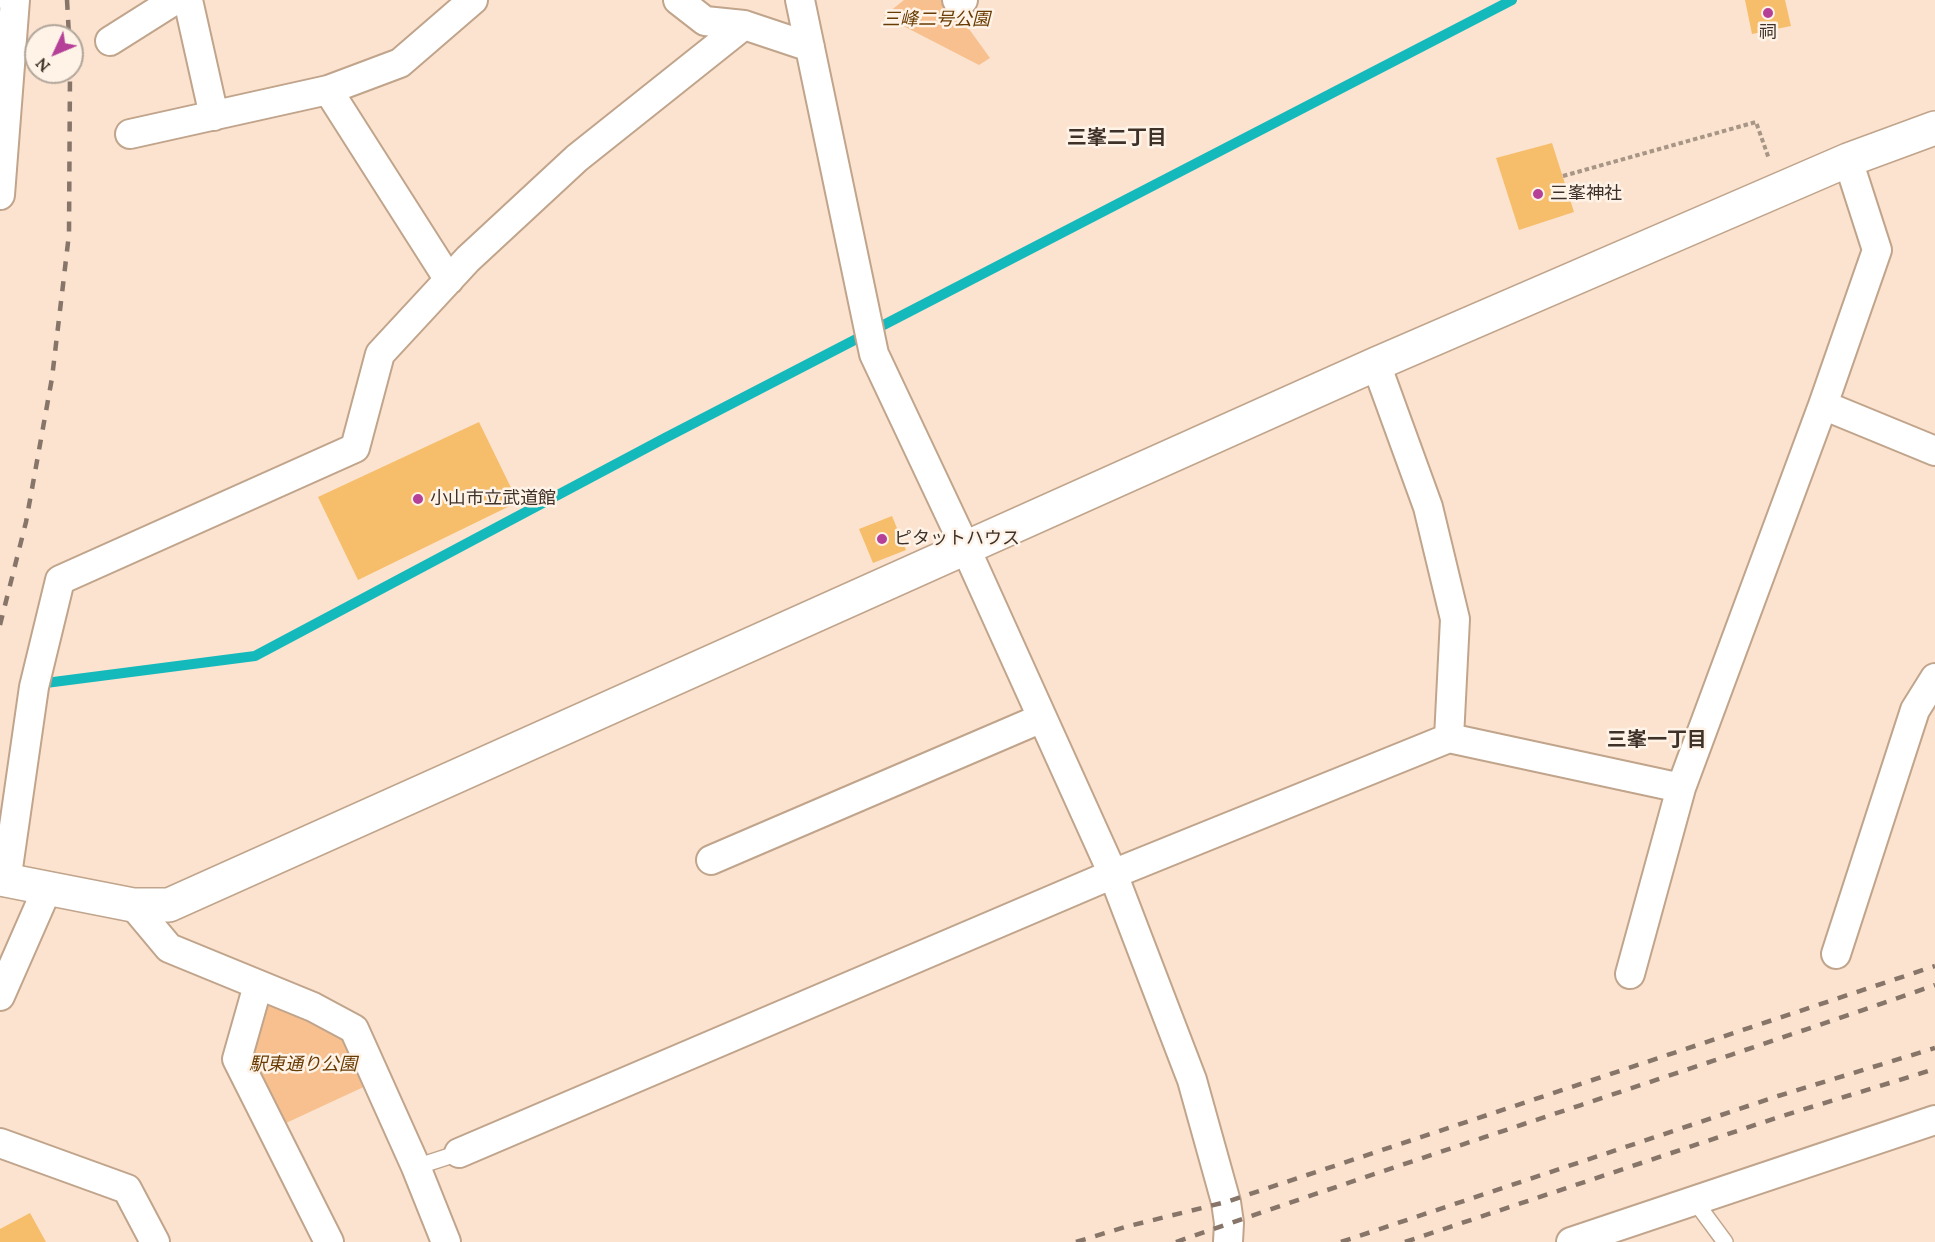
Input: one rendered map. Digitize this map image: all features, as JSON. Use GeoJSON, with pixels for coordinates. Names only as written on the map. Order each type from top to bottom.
{"type":"FeatureCollection","features":[{"type":"Feature","properties":{"kind":"street"},"geometry":{"type":"LineString","coordinates":[[0,195],[13,0]]}},
{"type":"Feature","properties":{"kind":"street"},"geometry":{"type":"LineString","coordinates":[[110,41],[175,0]]}},
{"type":"Feature","properties":{"kind":"street"},"geometry":{"type":"LineString","coordinates":[[188,0],[214,116]]}},
{"type":"Feature","properties":{"kind":"street"},"geometry":{"type":"LineString","coordinates":[[130,134],[328,90],[400,63],[473,0]]}},
{"type":"Feature","properties":{"kind":"street"},"geometry":{"type":"LineString","coordinates":[[678,0],[705,21],[744,26],[810,46]]}},
{"type":"Feature","properties":{"kind":"street"},"geometry":{"type":"LineString","coordinates":[[800,0],[874,354],[966,549],[1113,874],[1192,1080],[1226,1202],[1229,1223],[1228,1242]]}},
{"type":"Feature","properties":{"kind":"street"},"geometry":{"type":"LineString","coordinates":[[957,0],[959,3],[963,0]]}},
{"type":"Feature","properties":{"kind":"street"},"geometry":{"type":"LineString","coordinates":[[744,26],[577,158],[468,259],[380,354],[355,448],[60,580],[32,702],[3,881],[134,905],[169,905],[1376,364],[1848,160],[1935,128]]}},
{"type":"Feature","properties":{"kind":"street"},"geometry":{"type":"LineString","coordinates":[[328,90],[449,280]]}},
{"type":"Feature","properties":{"kind":"street"},"geometry":{"type":"LineString","coordinates":[[1630,974],[1681,788],[1823,405],[1877,250],[1848,160]]}},
{"type":"Feature","properties":{"kind":"street"},"geometry":{"type":"LineString","coordinates":[[1376,364],[1428,507],[1455,620],[1449,738]]}},
{"type":"Feature","properties":{"kind":"street"},"geometry":{"type":"LineString","coordinates":[[1823,405],[1935,451]]}},
{"type":"Feature","properties":{"kind":"street"},"geometry":{"type":"LineString","coordinates":[[1836,954],[1915,710],[1935,678]]}},
{"type":"Feature","properties":{"kind":"street"},"geometry":{"type":"LineString","coordinates":[[711,860],[1042,718]]}},
{"type":"Feature","properties":{"kind":"street"},"geometry":{"type":"LineString","coordinates":[[459,1153],[1113,874],[1449,738],[1681,788]]}},
{"type":"Feature","properties":{"kind":"street"},"geometry":{"type":"LineString","coordinates":[[0,996],[47,889]]}},
{"type":"Feature","properties":{"kind":"street"},"geometry":{"type":"LineString","coordinates":[[134,905],[169,948],[313,1007],[354,1029],[416,1167],[446,1242]]}},
{"type":"Feature","properties":{"kind":"street"},"geometry":{"type":"LineString","coordinates":[[258,985],[237,1059],[329,1242]]}},
{"type":"Feature","properties":{"kind":"street"},"geometry":{"type":"LineString","coordinates":[[1571,1242],[1935,1120]]}},
{"type":"Feature","properties":{"kind":"street"},"geometry":{"type":"LineString","coordinates":[[0,1143],[127,1189],[155,1242]]}},
{"type":"Feature","properties":{"kind":"lane"},"geometry":{"type":"LineString","coordinates":[[416,1167],[459,1153]]}},
{"type":"Feature","properties":{"kind":"lane"},"geometry":{"type":"LineString","coordinates":[[1694,1200],[1725,1242]]}},
{"type":"Feature","properties":{"kind":"path"},"geometry":{"type":"LineString","coordinates":[[1563,176],[1756,122],[1779,190]]}},
{"type":"Feature","properties":{"kind":"green space","name":"三峰二号公園"},"geometry":{"type":"Polygon","coordinates":[[[904,0],[948,0],[990,58],[979,65],[884,16],[904,0]]]}},
{"type":"Feature","properties":{"kind":"green space","name":"駅東通り公園"},"geometry":{"type":"Polygon","coordinates":[[[269,1000],[343,1032],[370,1084],[286,1123],[246,1056],[269,1000]]]}},
{"type":"Feature","properties":{"kind":"building","name":"祠"},"geometry":{"type":"Polygon","coordinates":[[[1745,0],[1785,0],[1791,26],[1752,34],[1745,0]]]}},
{"type":"Feature","properties":{"kind":"building","name":"三峯神社"},"geometry":{"type":"Polygon","coordinates":[[[1552,143],[1574,212],[1519,230],[1496,158],[1552,143]]]}},
{"type":"Feature","properties":{"kind":"building","name":"小山市立武道館"},"geometry":{"type":"Polygon","coordinates":[[[479,422],[518,502],[358,580],[318,497],[479,422]]]}},
{"type":"Feature","properties":{"kind":"building","name":"ピタットハウス"},"geometry":{"type":"Polygon","coordinates":[[[892,516],[906,550],[873,563],[859,529],[892,516]]]}},
{"type":"Feature","properties":{"kind":"building"},"geometry":{"type":"Polygon","coordinates":[[[30,1213],[46,1242],[0,1242],[0,1229],[30,1213]]]}},
{"type":"Feature","properties":{"kind":"waterway"},"geometry":{"type":"LineString","coordinates":[[38,684],[255,656],[665,438],[1512,0]]}},
{"type":"Feature","properties":{"kind":"railway"},"geometry":{"type":"LineString","coordinates":[[67,0],[68,24]]}},
{"type":"Feature","properties":{"kind":"railway"},"geometry":{"type":"LineString","coordinates":[[0,625],[26,522],[52,378],[69,234],[70,84]]}},
{"type":"Feature","properties":{"kind":"railway"},"geometry":{"type":"LineString","coordinates":[[1076,1242],[1125,1227],[1226,1202],[1935,966]]}},
{"type":"Feature","properties":{"kind":"railway"},"geometry":{"type":"LineString","coordinates":[[1176,1242],[1935,985]]}},
{"type":"Feature","properties":{"kind":"railway"},"geometry":{"type":"LineString","coordinates":[[1341,1242],[1778,1096],[1935,1048]]}},
{"type":"Feature","properties":{"kind":"railway"},"geometry":{"type":"LineString","coordinates":[[1405,1242],[1779,1117],[1935,1069]]}},
{"type":"Feature","properties":{"kind":"place","name":"祠"},"geometry":{"type":"Point","coordinates":[1768,13]}},
{"type":"Feature","properties":{"kind":"place","name":"三峯神社"},"geometry":{"type":"Point","coordinates":[1538,194]}},
{"type":"Feature","properties":{"kind":"place","name":"小山市立武道館"},"geometry":{"type":"Point","coordinates":[418,499]}},
{"type":"Feature","properties":{"kind":"place","name":"ピタットハウス"},"geometry":{"type":"Point","coordinates":[882,539]}},
{"type":"Feature","properties":{"kind":"district","name":"三峯二丁目"},"geometry":{"type":"Point","coordinates":[1117,138]}},
{"type":"Feature","properties":{"kind":"district","name":"三峯一丁目"},"geometry":{"type":"Point","coordinates":[1657,740]}}]}
